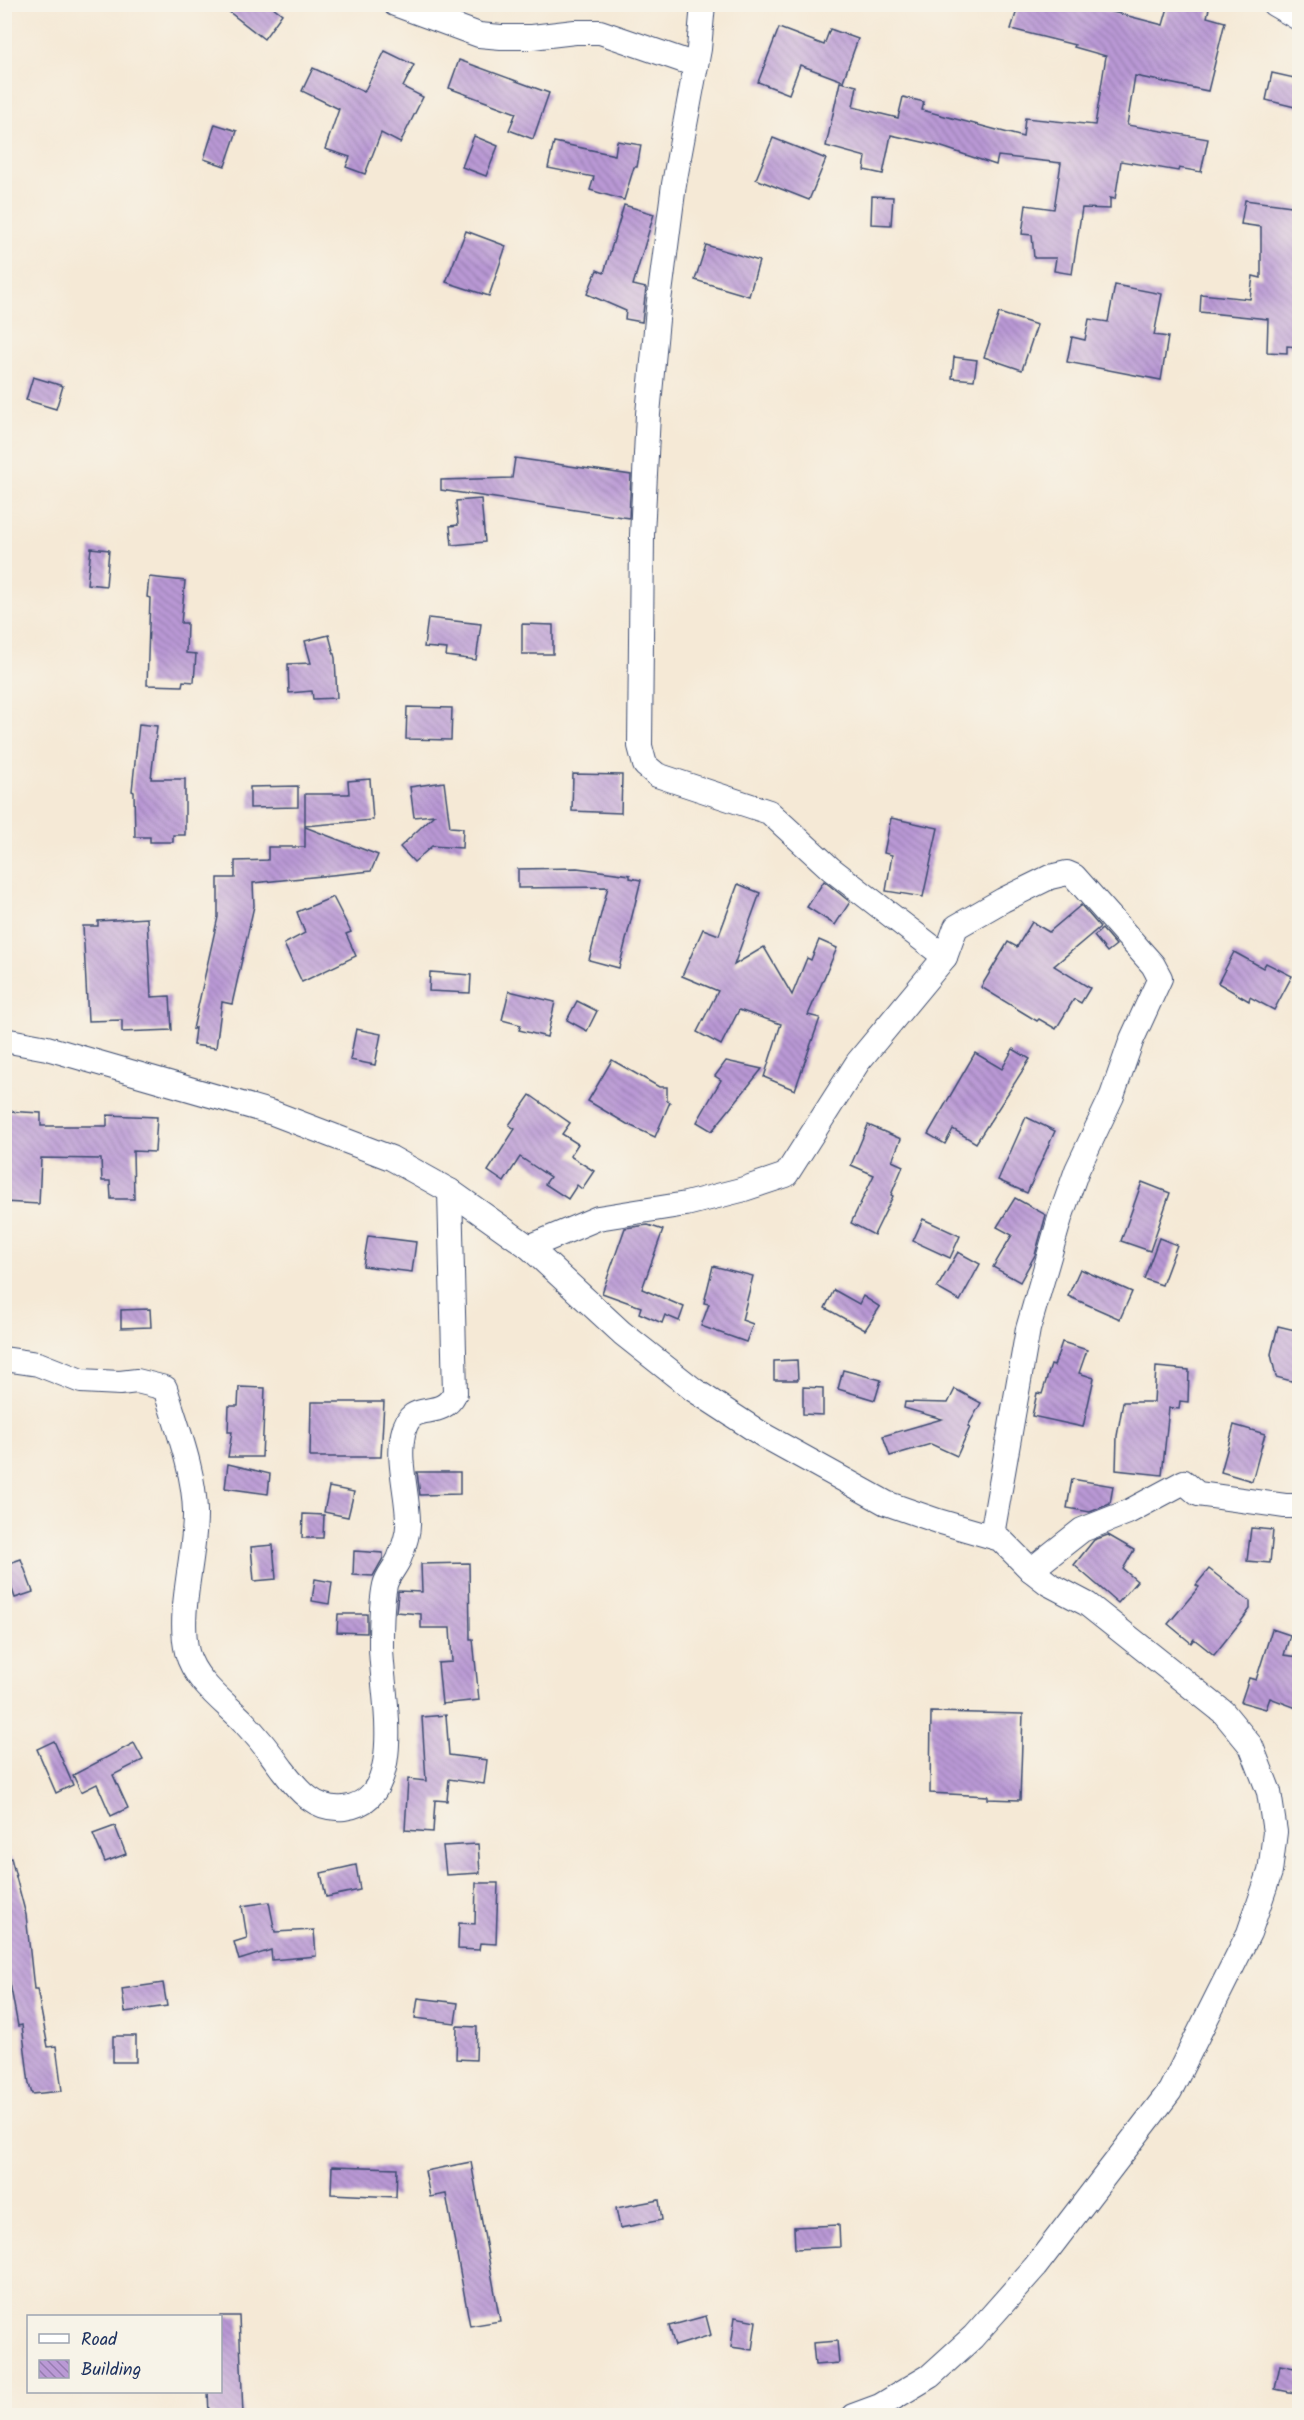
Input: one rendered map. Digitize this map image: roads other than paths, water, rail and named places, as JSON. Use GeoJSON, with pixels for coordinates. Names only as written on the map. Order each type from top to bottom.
{"type":"FeatureCollection","features":[{"type":"Feature","properties":{"kind":"street"},"geometry":{"type":"LineString","coordinates":[[395,4],[479,35],[531,37],[575,32],[600,32],[696,65]]}},
{"type":"Feature","properties":{"kind":"street"},"geometry":{"type":"LineString","coordinates":[[703,4],[696,65],[674,184],[658,309],[648,414],[642,535],[640,746],[645,765],[657,775],[769,812],[831,869],[860,889],[945,957]]}},
{"type":"Feature","properties":{"kind":"street"},"geometry":{"type":"LineString","coordinates":[[1274,4],[1299,19]]}},
{"type":"Feature","properties":{"kind":"street"},"geometry":{"type":"LineString","coordinates":[[529,1247],[598,1218],[686,1204],[741,1190],[786,1175],[858,1062],[945,957],[956,927],[1058,873],[1074,876],[1153,965],[1160,978],[1132,1039],[1112,1096],[1068,1194],[1028,1329],[992,1535]]}},
{"type":"Feature","properties":{"kind":"street"},"geometry":{"type":"LineString","coordinates":[[4,1040],[47,1048],[273,1113],[391,1158],[450,1191],[529,1247],[622,1333],[694,1390],[763,1435],[886,1503],[1000,1539],[1031,1570],[1049,1584],[1087,1604],[1223,1712],[1251,1746],[1269,1792],[1275,1832],[1270,1872],[1250,1934],[1170,2091],[1035,2267],[973,2337],[930,2376],[880,2406],[853,2415]]}},
{"type":"Feature","properties":{"kind":"street"},"geometry":{"type":"LineString","coordinates":[[4,1359],[38,1364],[81,1382],[136,1381],[165,1388],[194,1494],[195,1513],[185,1621],[187,1653],[193,1667],[244,1722],[297,1789],[311,1802],[334,1809],[354,1807],[366,1799],[378,1785],[384,1767],[388,1733],[381,1645],[385,1583],[399,1558],[409,1523],[405,1503],[402,1438],[409,1418],[419,1411],[429,1412],[441,1408],[450,1402],[454,1393],[450,1191]]}},
{"type":"Feature","properties":{"kind":"street"},"geometry":{"type":"LineString","coordinates":[[1031,1570],[1082,1530],[1128,1512],[1184,1482],[1198,1494],[1299,1506]]}}]}
